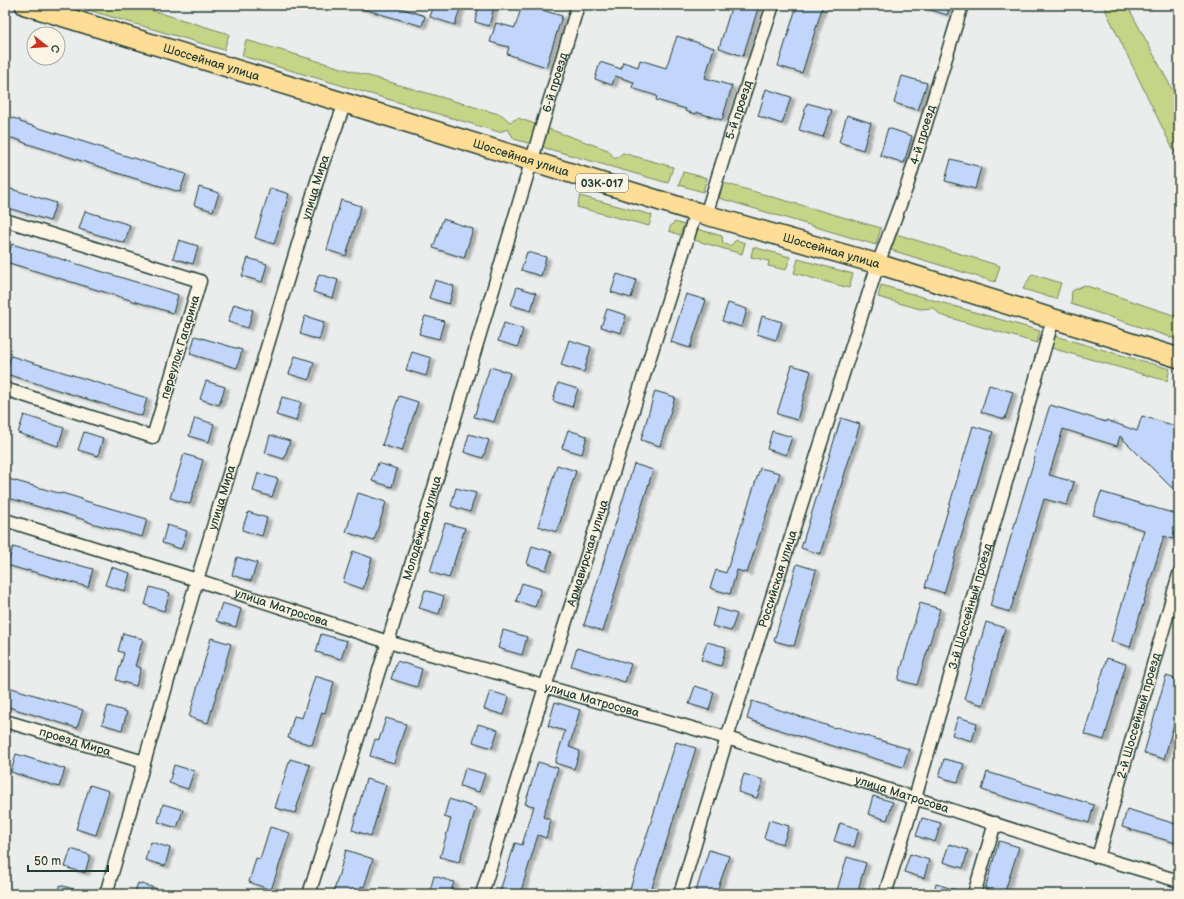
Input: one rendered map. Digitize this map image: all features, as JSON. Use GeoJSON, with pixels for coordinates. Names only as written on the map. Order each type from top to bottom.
{"type":"FeatureCollection","features":[{"type":"Feature","properties":{"kind":"main road","name":"Шоссейная улица"},"geometry":{"type":"LineString","coordinates":[[25,5],[701,214],[878,264],[1179,358]]}},
{"type":"Feature","properties":{"kind":"street","name":"6-й проезд"},"geometry":{"type":"LineString","coordinates":[[532,161],[578,5]]}},
{"type":"Feature","properties":{"kind":"street","name":"5-й проезд"},"geometry":{"type":"LineString","coordinates":[[701,214],[730,137],[773,5]]}},
{"type":"Feature","properties":{"kind":"street","name":"4-й проезд"},"geometry":{"type":"LineString","coordinates":[[878,264],[907,186],[962,5]]}},
{"type":"Feature","properties":{"kind":"street","name":"улица Мира"},"geometry":{"type":"LineString","coordinates":[[106,894],[196,580],[321,168],[346,103]]}},
{"type":"Feature","properties":{"kind":"street","name":"Молодёжная улица"},"geometry":{"type":"LineString","coordinates":[[309,894],[388,642],[532,161]]}},
{"type":"Feature","properties":{"kind":"street","name":"Армавирская улица"},"geometry":{"type":"LineString","coordinates":[[482,894],[545,687],[701,214]]}},
{"type":"Feature","properties":{"kind":"street","name":"переулок Гагарина"},"geometry":{"type":"LineString","coordinates":[[5,220],[200,281],[152,437],[5,389]]}},
{"type":"Feature","properties":{"kind":"street","name":"Российская улица"},"geometry":{"type":"LineString","coordinates":[[680,894],[727,738],[878,264]]}},
{"type":"Feature","properties":{"kind":"street","name":"3-й Шоссейный проезд"},"geometry":{"type":"LineString","coordinates":[[885,894],[915,798],[1053,319]]}},
{"type":"Feature","properties":{"kind":"street","name":"улица Матросова"},"geometry":{"type":"LineString","coordinates":[[5,520],[388,642],[727,738],[1098,857],[1179,881]]}},
{"type":"Feature","properties":{"kind":"street","name":"2-й Шоссейный проезд"},"geometry":{"type":"LineString","coordinates":[[1098,857],[1179,574]]}},
{"type":"Feature","properties":{"kind":"street","name":"проезд Мира"},"geometry":{"type":"LineString","coordinates":[[5,721],[144,762]]}},
{"type":"Feature","properties":{"kind":"street"},"geometry":{"type":"LineString","coordinates":[[974,894],[995,823]]}},
{"type":"Feature","properties":{"kind":"green space"},"geometry":{"type":"Polygon","coordinates":[[[71,5],[134,5],[229,34],[224,50],[71,5]]]}},
{"type":"Feature","properties":{"kind":"green space"},"geometry":{"type":"Polygon","coordinates":[[[1103,5],[1127,5],[1179,102],[1179,162],[1103,5]]]}},
{"type":"Feature","properties":{"kind":"green space"},"geometry":{"type":"Polygon","coordinates":[[[246,40],[502,115],[510,122],[518,118],[608,150],[615,159],[623,153],[673,167],[668,183],[514,139],[508,129],[499,132],[242,56],[246,40]]]}},
{"type":"Feature","properties":{"kind":"green space"},"geometry":{"type":"Polygon","coordinates":[[[683,172],[707,178],[703,192],[679,185],[683,172]]]}},
{"type":"Feature","properties":{"kind":"green space"},"geometry":{"type":"Polygon","coordinates":[[[724,183],[881,228],[876,245],[719,198],[724,183]]]}},
{"type":"Feature","properties":{"kind":"green space"},"geometry":{"type":"Polygon","coordinates":[[[580,196],[652,215],[649,226],[577,207],[580,196]]]}},
{"type":"Feature","properties":{"kind":"green space"},"geometry":{"type":"Polygon","coordinates":[[[675,222],[684,225],[680,235],[669,231],[671,225],[675,222]]]}},
{"type":"Feature","properties":{"kind":"green space"},"geometry":{"type":"Polygon","coordinates":[[[697,229],[722,236],[723,243],[730,246],[736,240],[745,243],[742,254],[694,240],[697,229]]]}},
{"type":"Feature","properties":{"kind":"green space"},"geometry":{"type":"Polygon","coordinates":[[[896,234],[1000,266],[995,282],[891,250],[896,234]]]}},
{"type":"Feature","properties":{"kind":"green space"},"geometry":{"type":"Polygon","coordinates":[[[753,247],[790,257],[786,270],[768,266],[769,261],[751,257],[753,247]]]}},
{"type":"Feature","properties":{"kind":"green space"},"geometry":{"type":"Polygon","coordinates":[[[798,259],[853,274],[849,288],[794,273],[798,259]]]}},
{"type":"Feature","properties":{"kind":"green space"},"geometry":{"type":"Polygon","coordinates":[[[1032,274],[1061,283],[1056,299],[1023,289],[1032,274]]]}},
{"type":"Feature","properties":{"kind":"green space"},"geometry":{"type":"Polygon","coordinates":[[[881,285],[1040,331],[1037,343],[940,315],[934,308],[920,309],[878,297],[881,285]]]}},
{"type":"Feature","properties":{"kind":"green space"},"geometry":{"type":"Polygon","coordinates":[[[1084,285],[1179,317],[1179,340],[1071,304],[1072,291],[1084,285]]]}},
{"type":"Feature","properties":{"kind":"green space"},"geometry":{"type":"Polygon","coordinates":[[[1055,336],[1170,369],[1167,381],[1051,348],[1055,336]]]}},
{"type":"Feature","properties":{"kind":"building"},"geometry":{"type":"Polygon","coordinates":[[[356,5],[391,5],[425,16],[422,26],[356,7],[356,5]]]}},
{"type":"Feature","properties":{"kind":"building"},"geometry":{"type":"Polygon","coordinates":[[[434,5],[461,5],[455,25],[430,17],[434,5]]]}},
{"type":"Feature","properties":{"kind":"building"},"geometry":{"type":"Polygon","coordinates":[[[479,5],[494,7],[489,26],[475,22],[479,5]]]}},
{"type":"Feature","properties":{"kind":"building"},"geometry":{"type":"Polygon","coordinates":[[[522,5],[532,5],[532,7],[562,16],[546,67],[507,54],[509,47],[490,42],[496,23],[515,28],[522,5]]]}},
{"type":"Feature","properties":{"kind":"building"},"geometry":{"type":"Polygon","coordinates":[[[732,5],[759,5],[743,56],[719,48],[732,5]]]}},
{"type":"Feature","properties":{"kind":"building"},"geometry":{"type":"Polygon","coordinates":[[[797,5],[823,5],[802,73],[778,66],[797,5]]]}},
{"type":"Feature","properties":{"kind":"building"},"geometry":{"type":"Polygon","coordinates":[[[922,5],[950,5],[947,15],[922,7],[922,5]]]}},
{"type":"Feature","properties":{"kind":"building"},"geometry":{"type":"Polygon","coordinates":[[[677,36],[714,48],[705,78],[732,86],[722,120],[696,112],[696,114],[685,111],[686,109],[656,100],[657,96],[632,88],[634,82],[615,76],[612,85],[595,79],[600,62],[621,69],[623,62],[638,67],[640,60],[666,68],[677,36]]]}},
{"type":"Feature","properties":{"kind":"building"},"geometry":{"type":"Polygon","coordinates":[[[902,76],[927,83],[918,110],[894,103],[902,76]]]}},
{"type":"Feature","properties":{"kind":"building"},"geometry":{"type":"Polygon","coordinates":[[[766,89],[791,97],[782,124],[758,116],[766,89]]]}},
{"type":"Feature","properties":{"kind":"building"},"geometry":{"type":"Polygon","coordinates":[[[807,103],[832,110],[823,137],[799,130],[807,103]]]}},
{"type":"Feature","properties":{"kind":"building"},"geometry":{"type":"Polygon","coordinates":[[[847,115],[871,123],[863,150],[839,142],[847,115]]]}},
{"type":"Feature","properties":{"kind":"building"},"geometry":{"type":"Polygon","coordinates":[[[5,116],[103,149],[186,174],[180,192],[107,170],[5,136],[5,116]]]}},
{"type":"Feature","properties":{"kind":"building"},"geometry":{"type":"Polygon","coordinates":[[[888,128],[912,136],[904,163],[880,155],[888,128]]]}},
{"type":"Feature","properties":{"kind":"building"},"geometry":{"type":"Polygon","coordinates":[[[951,159],[981,167],[975,189],[945,181],[951,159]]]}},
{"type":"Feature","properties":{"kind":"building"},"geometry":{"type":"Polygon","coordinates":[[[199,187],[219,193],[213,211],[194,205],[199,187]]]}},
{"type":"Feature","properties":{"kind":"building"},"geometry":{"type":"Polygon","coordinates":[[[8,188],[56,203],[50,221],[5,207],[5,197],[8,188]]]}},
{"type":"Feature","properties":{"kind":"building"},"geometry":{"type":"Polygon","coordinates":[[[270,188],[289,194],[274,244],[255,238],[270,188]]]}},
{"type":"Feature","properties":{"kind":"building"},"geometry":{"type":"Polygon","coordinates":[[[341,200],[361,206],[346,256],[327,250],[341,200]]]}},
{"type":"Feature","properties":{"kind":"building"},"geometry":{"type":"Polygon","coordinates":[[[85,211],[130,225],[125,243],[79,229],[85,211]]]}},
{"type":"Feature","properties":{"kind":"building"},"geometry":{"type":"Polygon","coordinates":[[[443,219],[473,229],[464,258],[433,248],[443,219]]]}},
{"type":"Feature","properties":{"kind":"building"},"geometry":{"type":"Polygon","coordinates":[[[179,240],[198,246],[193,264],[173,258],[179,240]]]}},
{"type":"Feature","properties":{"kind":"building"},"geometry":{"type":"Polygon","coordinates":[[[12,244],[178,295],[173,313],[6,262],[12,244]]]}},
{"type":"Feature","properties":{"kind":"building"},"geometry":{"type":"Polygon","coordinates":[[[527,252],[546,257],[541,276],[521,270],[527,252]]]}},
{"type":"Feature","properties":{"kind":"building"},"geometry":{"type":"Polygon","coordinates":[[[248,258],[267,264],[262,282],[242,276],[248,258]]]}},
{"type":"Feature","properties":{"kind":"building"},"geometry":{"type":"Polygon","coordinates":[[[319,274],[338,280],[333,298],[313,292],[319,274]]]}},
{"type":"Feature","properties":{"kind":"building"},"geometry":{"type":"Polygon","coordinates":[[[617,274],[636,280],[631,298],[611,292],[617,274]]]}},
{"type":"Feature","properties":{"kind":"building"},"geometry":{"type":"Polygon","coordinates":[[[435,280],[454,286],[449,304],[429,298],[435,280]]]}},
{"type":"Feature","properties":{"kind":"building"},"geometry":{"type":"Polygon","coordinates":[[[517,287],[536,293],[531,311],[511,305],[517,287]]]}},
{"type":"Feature","properties":{"kind":"building"},"geometry":{"type":"Polygon","coordinates":[[[686,294],[706,300],[690,348],[671,342],[686,294]]]}},
{"type":"Feature","properties":{"kind":"building"},"geometry":{"type":"Polygon","coordinates":[[[728,303],[747,309],[742,327],[722,321],[728,303]]]}},
{"type":"Feature","properties":{"kind":"building"},"geometry":{"type":"Polygon","coordinates":[[[234,304],[253,310],[248,328],[228,322],[234,304]]]}},
{"type":"Feature","properties":{"kind":"building"},"geometry":{"type":"Polygon","coordinates":[[[607,309],[626,315],[621,333],[601,327],[607,309]]]}},
{"type":"Feature","properties":{"kind":"building"},"geometry":{"type":"Polygon","coordinates":[[[305,316],[324,322],[319,340],[300,334],[305,316]]]}},
{"type":"Feature","properties":{"kind":"building"},"geometry":{"type":"Polygon","coordinates":[[[425,316],[444,321],[439,339],[419,334],[425,316]]]}},
{"type":"Feature","properties":{"kind":"building"},"geometry":{"type":"Polygon","coordinates":[[[762,316],[782,322],[776,340],[757,334],[762,316]]]}},
{"type":"Feature","properties":{"kind":"building"},"geometry":{"type":"Polygon","coordinates":[[[504,323],[523,329],[518,347],[498,341],[504,323]]]}},
{"type":"Feature","properties":{"kind":"building"},"geometry":{"type":"Polygon","coordinates":[[[195,336],[242,350],[237,368],[190,354],[195,336]]]}},
{"type":"Feature","properties":{"kind":"building"},"geometry":{"type":"Polygon","coordinates":[[[569,340],[591,347],[584,372],[561,365],[569,340]]]}},
{"type":"Feature","properties":{"kind":"building"},"geometry":{"type":"Polygon","coordinates":[[[412,352],[431,358],[426,376],[406,370],[412,352]]]}},
{"type":"Feature","properties":{"kind":"building"},"geometry":{"type":"Polygon","coordinates":[[[11,356],[147,398],[142,416],[6,374],[11,356]]]}},
{"type":"Feature","properties":{"kind":"building"},"geometry":{"type":"Polygon","coordinates":[[[295,356],[314,362],[309,380],[289,374],[295,356]]]}},
{"type":"Feature","properties":{"kind":"building"},"geometry":{"type":"Polygon","coordinates":[[[792,365],[811,371],[797,420],[777,414],[792,365]]]}},
{"type":"Feature","properties":{"kind":"building"},"geometry":{"type":"Polygon","coordinates":[[[490,367],[510,373],[494,422],[474,417],[490,367]]]}},
{"type":"Feature","properties":{"kind":"building"},"geometry":{"type":"Polygon","coordinates":[[[206,381],[225,387],[219,405],[200,399],[206,381]]]}},
{"type":"Feature","properties":{"kind":"building"},"geometry":{"type":"Polygon","coordinates":[[[558,383],[578,389],[572,407],[553,401],[558,383]]]}},
{"type":"Feature","properties":{"kind":"building"},"geometry":{"type":"Polygon","coordinates":[[[989,385],[1013,392],[1005,419],[981,412],[989,385]]]}},
{"type":"Feature","properties":{"kind":"building"},"geometry":{"type":"Polygon","coordinates":[[[655,391],[675,397],[660,446],[641,440],[655,391]]]}},
{"type":"Feature","properties":{"kind":"building"},"geometry":{"type":"Polygon","coordinates":[[[399,396],[418,402],[402,451],[382,445],[399,396]]]}},
{"type":"Feature","properties":{"kind":"building"},"geometry":{"type":"Polygon","coordinates":[[[282,397],[301,402],[296,421],[276,415],[282,397]]]}},
{"type":"Feature","properties":{"kind":"building"},"geometry":{"type":"Polygon","coordinates":[[[1050,405],[1106,422],[1106,420],[1137,431],[1142,416],[1179,427],[1179,495],[1120,436],[1117,446],[1063,429],[1049,475],[1074,482],[1067,505],[1044,499],[1010,612],[990,606],[1050,405]]]}},
{"type":"Feature","properties":{"kind":"building"},"geometry":{"type":"Polygon","coordinates":[[[24,415],[64,428],[58,446],[18,433],[24,415]]]}},
{"type":"Feature","properties":{"kind":"building"},"geometry":{"type":"Polygon","coordinates":[[[195,418],[214,424],[209,442],[189,436],[195,418]]]}},
{"type":"Feature","properties":{"kind":"building"},"geometry":{"type":"Polygon","coordinates":[[[841,418],[860,424],[820,554],[801,548],[841,418]]]}},
{"type":"Feature","properties":{"kind":"building"},"geometry":{"type":"Polygon","coordinates":[[[973,426],[993,432],[944,593],[925,587],[973,426]]]}},
{"type":"Feature","properties":{"kind":"building"},"geometry":{"type":"Polygon","coordinates":[[[568,430],[587,436],[582,454],[562,448],[568,430]]]}},
{"type":"Feature","properties":{"kind":"building"},"geometry":{"type":"Polygon","coordinates":[[[772,431],[792,437],[786,455],[767,449],[772,431]]]}},
{"type":"Feature","properties":{"kind":"building"},"geometry":{"type":"Polygon","coordinates":[[[84,432],[103,438],[98,456],[78,450],[84,432]]]}},
{"type":"Feature","properties":{"kind":"building"},"geometry":{"type":"Polygon","coordinates":[[[469,434],[489,440],[483,458],[464,452],[469,434]]]}},
{"type":"Feature","properties":{"kind":"building"},"geometry":{"type":"Polygon","coordinates":[[[270,435],[290,441],[284,459],[265,453],[270,435]]]}},
{"type":"Feature","properties":{"kind":"building"},"geometry":{"type":"Polygon","coordinates":[[[184,454],[203,460],[190,504],[170,498],[184,454]]]}},
{"type":"Feature","properties":{"kind":"building"},"geometry":{"type":"Polygon","coordinates":[[[378,463],[397,469],[392,487],[372,481],[378,463]]]}},
{"type":"Feature","properties":{"kind":"building"},"geometry":{"type":"Polygon","coordinates":[[[634,464],[653,470],[603,631],[584,625],[634,464]]]}},
{"type":"Feature","properties":{"kind":"building"},"geometry":{"type":"Polygon","coordinates":[[[557,465],[576,471],[557,532],[538,526],[557,465]]]}},
{"type":"Feature","properties":{"kind":"building"},"geometry":{"type":"Polygon","coordinates":[[[760,468],[780,473],[747,573],[737,570],[730,594],[710,588],[716,570],[726,573],[760,468]]]}},
{"type":"Feature","properties":{"kind":"building"},"geometry":{"type":"Polygon","coordinates":[[[258,473],[278,479],[272,497],[253,491],[258,473]]]}},
{"type":"Feature","properties":{"kind":"building"},"geometry":{"type":"Polygon","coordinates":[[[5,478],[62,493],[147,519],[142,537],[5,497],[5,478]]]}},
{"type":"Feature","properties":{"kind":"building"},"geometry":{"type":"Polygon","coordinates":[[[456,488],[476,493],[470,512],[451,506],[456,488]]]}},
{"type":"Feature","properties":{"kind":"building"},"geometry":{"type":"Polygon","coordinates":[[[1101,492],[1179,515],[1179,520],[1173,539],[1164,536],[1130,647],[1111,641],[1144,530],[1093,515],[1101,492]]]}},
{"type":"Feature","properties":{"kind":"building"},"geometry":{"type":"Polygon","coordinates":[[[358,493],[386,502],[374,541],[346,532],[358,493]]]}},
{"type":"Feature","properties":{"kind":"building"},"geometry":{"type":"Polygon","coordinates":[[[248,512],[267,518],[262,536],[242,530],[248,512]]]}},
{"type":"Feature","properties":{"kind":"building"},"geometry":{"type":"Polygon","coordinates":[[[445,523],[465,528],[449,578],[430,572],[445,523]]]}},
{"type":"Feature","properties":{"kind":"building"},"geometry":{"type":"Polygon","coordinates":[[[167,525],[187,531],[181,549],[162,543],[167,525]]]}},
{"type":"Feature","properties":{"kind":"building"},"geometry":{"type":"Polygon","coordinates":[[[532,546],[552,552],[546,570],[527,564],[532,546]]]}},
{"type":"Feature","properties":{"kind":"building"},"geometry":{"type":"Polygon","coordinates":[[[13,547],[93,569],[88,587],[7,565],[13,547]]]}},
{"type":"Feature","properties":{"kind":"building"},"geometry":{"type":"Polygon","coordinates":[[[353,551],[372,558],[363,589],[343,582],[353,551]]]}},
{"type":"Feature","properties":{"kind":"building"},"geometry":{"type":"Polygon","coordinates":[[[237,557],[257,563],[251,581],[232,575],[237,557]]]}},
{"type":"Feature","properties":{"kind":"building"},"geometry":{"type":"Polygon","coordinates":[[[797,564],[816,570],[794,646],[774,641],[797,564]]]}},
{"type":"Feature","properties":{"kind":"building"},"geometry":{"type":"Polygon","coordinates":[[[111,567],[130,573],[125,591],[105,585],[111,567]]]}},
{"type":"Feature","properties":{"kind":"building"},"geometry":{"type":"Polygon","coordinates":[[[522,583],[541,589],[535,607],[516,601],[522,583]]]}},
{"type":"Feature","properties":{"kind":"building"},"geometry":{"type":"Polygon","coordinates":[[[150,587],[170,593],[164,611],[145,605],[150,587]]]}},
{"type":"Feature","properties":{"kind":"building"},"geometry":{"type":"Polygon","coordinates":[[[425,590],[444,596],[439,614],[419,608],[425,590]]]}},
{"type":"Feature","properties":{"kind":"building"},"geometry":{"type":"Polygon","coordinates":[[[222,603],[241,609],[236,627],[216,621],[222,603]]]}},
{"type":"Feature","properties":{"kind":"building"},"geometry":{"type":"Polygon","coordinates":[[[920,603],[940,609],[917,685],[898,680],[920,603]]]}},
{"type":"Feature","properties":{"kind":"building"},"geometry":{"type":"Polygon","coordinates":[[[717,608],[737,614],[731,631],[712,626],[717,608]]]}},
{"type":"Feature","properties":{"kind":"building"},"geometry":{"type":"Polygon","coordinates":[[[986,622],[1005,628],[983,705],[964,699],[986,622]]]}},
{"type":"Feature","properties":{"kind":"building"},"geometry":{"type":"Polygon","coordinates":[[[503,630],[527,637],[522,655],[498,648],[503,630]]]}},
{"type":"Feature","properties":{"kind":"building"},"geometry":{"type":"Polygon","coordinates":[[[123,633],[143,639],[135,666],[141,668],[136,686],[116,680],[124,653],[118,651],[123,633]]]}},
{"type":"Feature","properties":{"kind":"building"},"geometry":{"type":"Polygon","coordinates":[[[321,634],[347,641],[341,659],[316,652],[321,634]]]}},
{"type":"Feature","properties":{"kind":"building"},"geometry":{"type":"Polygon","coordinates":[[[211,638],[231,644],[208,723],[189,717],[211,638]]]}},
{"type":"Feature","properties":{"kind":"building"},"geometry":{"type":"Polygon","coordinates":[[[707,642],[726,647],[721,666],[701,660],[707,642]]]}},
{"type":"Feature","properties":{"kind":"building"},"geometry":{"type":"Polygon","coordinates":[[[577,648],[631,664],[625,682],[571,666],[577,648]]]}},
{"type":"Feature","properties":{"kind":"building"},"geometry":{"type":"Polygon","coordinates":[[[1107,658],[1126,664],[1104,740],[1084,734],[1107,658]]]}},
{"type":"Feature","properties":{"kind":"building"},"geometry":{"type":"Polygon","coordinates":[[[397,661],[422,669],[417,687],[391,679],[397,661]]]}},
{"type":"Feature","properties":{"kind":"building"},"geometry":{"type":"Polygon","coordinates":[[[315,676],[334,682],[325,713],[322,712],[312,745],[288,738],[294,716],[302,718],[315,676]]]}},
{"type":"Feature","properties":{"kind":"building"},"geometry":{"type":"Polygon","coordinates":[[[1166,676],[1179,680],[1179,706],[1164,759],[1144,753],[1166,676]]]}},
{"type":"Feature","properties":{"kind":"building"},"geometry":{"type":"Polygon","coordinates":[[[5,686],[83,710],[77,728],[5,706],[5,686]]]}},
{"type":"Feature","properties":{"kind":"building"},"geometry":{"type":"Polygon","coordinates":[[[695,686],[714,692],[709,710],[689,704],[695,686]]]}},
{"type":"Feature","properties":{"kind":"building"},"geometry":{"type":"Polygon","coordinates":[[[490,691],[509,697],[504,715],[484,709],[490,691]]]}},
{"type":"Feature","properties":{"kind":"building"},"geometry":{"type":"Polygon","coordinates":[[[752,701],[835,728],[836,727],[909,749],[903,767],[820,743],[747,719],[752,701]]]}},
{"type":"Feature","properties":{"kind":"building"},"geometry":{"type":"Polygon","coordinates":[[[555,702],[580,710],[569,747],[580,751],[574,769],[555,763],[565,731],[548,726],[555,702]]]}},
{"type":"Feature","properties":{"kind":"building"},"geometry":{"type":"Polygon","coordinates":[[[108,706],[127,712],[122,730],[102,724],[108,706]]]}},
{"type":"Feature","properties":{"kind":"building"},"geometry":{"type":"Polygon","coordinates":[[[958,717],[977,723],[972,741],[952,735],[958,717]]]}},
{"type":"Feature","properties":{"kind":"building"},"geometry":{"type":"Polygon","coordinates":[[[386,718],[406,724],[394,763],[370,756],[375,739],[379,740],[386,718]]]}},
{"type":"Feature","properties":{"kind":"building"},"geometry":{"type":"Polygon","coordinates":[[[478,724],[498,730],[492,748],[473,742],[478,724]]]}},
{"type":"Feature","properties":{"kind":"building"},"geometry":{"type":"Polygon","coordinates":[[[676,742],[696,748],[650,894],[645,894],[630,889],[676,742]]]}},
{"type":"Feature","properties":{"kind":"building"},"geometry":{"type":"Polygon","coordinates":[[[16,754],[65,769],[59,787],[11,772],[16,754]]]}},
{"type":"Feature","properties":{"kind":"building"},"geometry":{"type":"Polygon","coordinates":[[[290,759],[310,765],[295,813],[275,808],[290,759]]]}},
{"type":"Feature","properties":{"kind":"building"},"geometry":{"type":"Polygon","coordinates":[[[944,759],[964,764],[958,782],[939,777],[944,759]]]}},
{"type":"Feature","properties":{"kind":"building"},"geometry":{"type":"Polygon","coordinates":[[[538,762],[558,768],[543,817],[551,820],[546,838],[538,835],[520,894],[499,894],[515,843],[522,845],[534,806],[525,804],[538,762]]]}},
{"type":"Feature","properties":{"kind":"building"},"geometry":{"type":"Polygon","coordinates":[[[174,765],[194,771],[188,789],[169,783],[174,765]]]}},
{"type":"Feature","properties":{"kind":"building"},"geometry":{"type":"Polygon","coordinates":[[[465,768],[485,774],[479,792],[460,786],[465,768]]]}},
{"type":"Feature","properties":{"kind":"building"},"geometry":{"type":"Polygon","coordinates":[[[987,772],[1094,805],[1089,823],[982,790],[987,772]]]}},
{"type":"Feature","properties":{"kind":"building"},"geometry":{"type":"Polygon","coordinates":[[[744,774],[763,780],[757,798],[738,792],[744,774]]]}},
{"type":"Feature","properties":{"kind":"building"},"geometry":{"type":"Polygon","coordinates":[[[366,779],[386,785],[371,836],[352,830],[366,779]]]}},
{"type":"Feature","properties":{"kind":"building"},"geometry":{"type":"Polygon","coordinates":[[[90,785],[109,791],[96,835],[76,829],[90,785]]]}},
{"type":"Feature","properties":{"kind":"building"},"geometry":{"type":"Polygon","coordinates":[[[873,796],[893,802],[887,820],[868,814],[873,796]]]}},
{"type":"Feature","properties":{"kind":"building"},"geometry":{"type":"Polygon","coordinates":[[[449,799],[476,808],[459,862],[440,857],[451,819],[444,817],[449,799]]]}},
{"type":"Feature","properties":{"kind":"building"},"geometry":{"type":"Polygon","coordinates":[[[163,804],[183,810],[177,828],[158,822],[163,804]]]}},
{"type":"Feature","properties":{"kind":"building"},"geometry":{"type":"Polygon","coordinates":[[[1127,809],[1179,825],[1179,844],[1122,827],[1127,809]]]}},
{"type":"Feature","properties":{"kind":"building"},"geometry":{"type":"Polygon","coordinates":[[[922,818],[941,823],[935,842],[916,836],[922,818]]]}},
{"type":"Feature","properties":{"kind":"building"},"geometry":{"type":"Polygon","coordinates":[[[769,820],[789,826],[783,844],[764,838],[769,820]]]}},
{"type":"Feature","properties":{"kind":"building"},"geometry":{"type":"Polygon","coordinates":[[[840,823],[859,829],[854,847],[834,841],[840,823]]]}},
{"type":"Feature","properties":{"kind":"building"},"geometry":{"type":"Polygon","coordinates":[[[270,827],[290,833],[271,890],[249,882],[256,858],[260,859],[270,827]]]}},
{"type":"Feature","properties":{"kind":"building"},"geometry":{"type":"Polygon","coordinates":[[[999,841],[1019,847],[1004,894],[985,889],[999,841]]]}},
{"type":"Feature","properties":{"kind":"building"},"geometry":{"type":"Polygon","coordinates":[[[151,842],[170,848],[165,866],[145,860],[151,842]]]}},
{"type":"Feature","properties":{"kind":"building"},"geometry":{"type":"Polygon","coordinates":[[[949,844],[968,850],[963,868],[943,862],[949,844]]]}},
{"type":"Feature","properties":{"kind":"building"},"geometry":{"type":"Polygon","coordinates":[[[71,849],[90,855],[85,873],[65,867],[71,849]]]}},
{"type":"Feature","properties":{"kind":"building"},"geometry":{"type":"Polygon","coordinates":[[[346,850],[373,859],[364,887],[361,886],[358,894],[333,894],[346,850]]]}},
{"type":"Feature","properties":{"kind":"building"},"geometry":{"type":"Polygon","coordinates":[[[709,850],[729,856],[716,894],[695,894],[709,850]]]}},
{"type":"Feature","properties":{"kind":"building"},"geometry":{"type":"Polygon","coordinates":[[[910,854],[929,860],[924,878],[904,872],[910,854]]]}},
{"type":"Feature","properties":{"kind":"building"},"geometry":{"type":"Polygon","coordinates":[[[847,857],[866,863],[857,894],[836,894],[847,857]]]}},
{"type":"Feature","properties":{"kind":"building"},"geometry":{"type":"Polygon","coordinates":[[[434,876],[454,882],[450,894],[429,894],[434,876]]]}},
{"type":"Feature","properties":{"kind":"building"},"geometry":{"type":"Polygon","coordinates":[[[138,883],[168,892],[168,894],[134,894],[138,883]]]}},
{"type":"Feature","properties":{"kind":"building"},"geometry":{"type":"Polygon","coordinates":[[[936,884],[963,892],[962,894],[933,894],[936,884]]]}},
{"type":"Feature","properties":{"kind":"building"},"geometry":{"type":"Polygon","coordinates":[[[60,885],[83,892],[82,894],[57,894],[60,885]]]}}]}
